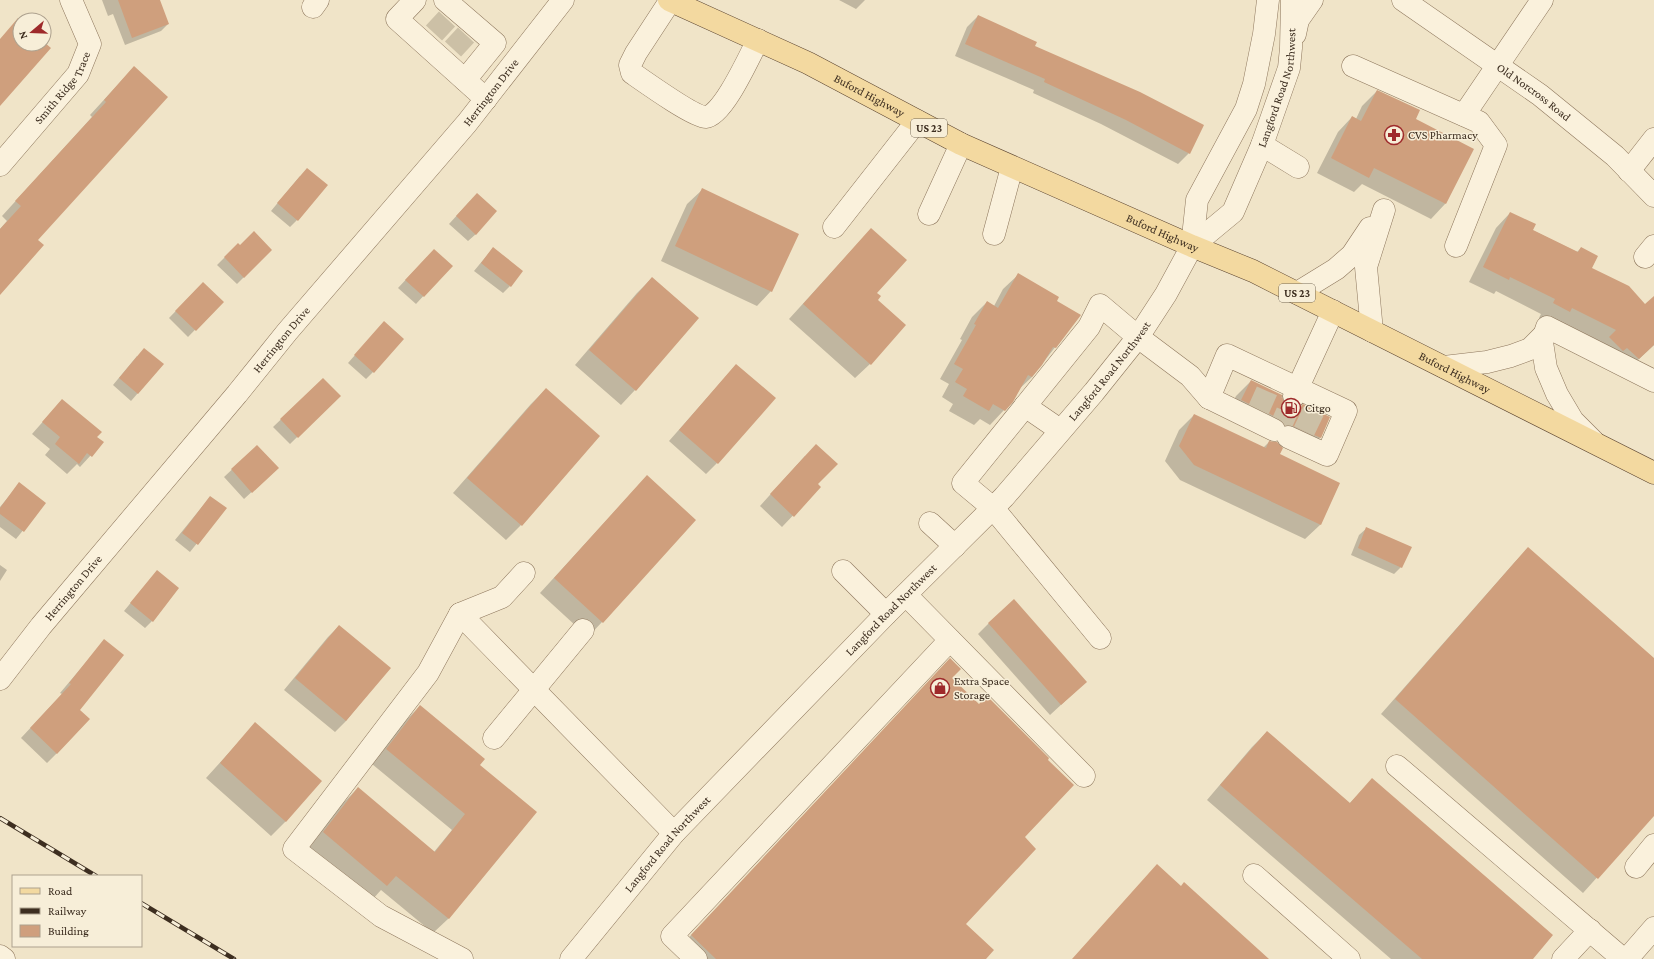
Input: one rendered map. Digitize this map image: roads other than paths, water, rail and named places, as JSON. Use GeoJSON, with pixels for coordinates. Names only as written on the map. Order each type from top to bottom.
{"type":"FeatureCollection","features":[{"type":"Feature","properties":{"kind":"main road","name":"Buford Highway"},"geometry":{"type":"LineString","coordinates":[[670,0],[808,63],[961,144],[1192,246],[1253,271],[1654,473]]}},
{"type":"Feature","properties":{"kind":"street","name":"Smith Ridge Trace"},"geometry":{"type":"LineString","coordinates":[[0,165],[78,74],[90,44],[71,0]]}},
{"type":"Feature","properties":{"kind":"street"},"geometry":{"type":"LineString","coordinates":[[415,0],[397,19],[441,21],[459,42],[465,80],[486,99]]}},
{"type":"Feature","properties":{"kind":"street","name":"Herrington Drive"},"geometry":{"type":"LineString","coordinates":[[0,679],[46,620],[237,394],[287,332],[467,123],[563,0]]}},
{"type":"Feature","properties":{"kind":"street"},"geometry":{"type":"LineString","coordinates":[[670,0],[630,65],[632,73],[690,111],[705,117],[713,115],[725,102],[758,40]]}},
{"type":"Feature","properties":{"kind":"street","name":"Langford Road Northwest"},"geometry":{"type":"LineString","coordinates":[[1192,246],[1197,200],[1246,109],[1254,84],[1264,34],[1268,0]]}},
{"type":"Feature","properties":{"kind":"street","name":"Langford Road Northwest"},"geometry":{"type":"LineString","coordinates":[[571,959],[674,833],[886,614],[993,508],[1023,476],[1138,337],[1166,294],[1192,246],[1233,212],[1262,145],[1289,68],[1292,0]]}},
{"type":"Feature","properties":{"kind":"street"},"geometry":{"type":"LineString","coordinates":[[1291,48],[1298,20],[1312,0]]}},
{"type":"Feature","properties":{"kind":"street","name":"Old Norcross Road"},"geometry":{"type":"LineString","coordinates":[[1403,0],[1545,100],[1615,156],[1654,196]]}},
{"type":"Feature","properties":{"kind":"street"},"geometry":{"type":"LineString","coordinates":[[1464,115],[1542,0]]}},
{"type":"Feature","properties":{"kind":"street"},"geometry":{"type":"LineString","coordinates":[[441,21],[459,42],[495,43],[465,80]]}},
{"type":"Feature","properties":{"kind":"street"},"geometry":{"type":"LineString","coordinates":[[1353,66],[1479,122],[1496,145],[1456,246]]}},
{"type":"Feature","properties":{"kind":"street"},"geometry":{"type":"LineString","coordinates":[[834,227],[917,121]]}},
{"type":"Feature","properties":{"kind":"street"},"geometry":{"type":"LineString","coordinates":[[1629,171],[1654,139]]}},
{"type":"Feature","properties":{"kind":"street"},"geometry":{"type":"LineString","coordinates":[[929,214],[961,144]]}},
{"type":"Feature","properties":{"kind":"street"},"geometry":{"type":"LineString","coordinates":[[1262,145],[1298,167]]}},
{"type":"Feature","properties":{"kind":"street"},"geometry":{"type":"LineString","coordinates":[[994,234],[1012,167]]}},
{"type":"Feature","properties":{"kind":"street"},"geometry":{"type":"LineString","coordinates":[[1297,293],[1336,269],[1352,255],[1364,236],[1384,210],[1366,267],[1372,331]]}},
{"type":"Feature","properties":{"kind":"street"},"geometry":{"type":"LineString","coordinates":[[1100,638],[993,508],[963,483],[1090,327],[1100,305],[1138,337],[1190,376],[1209,398],[1256,416],[1326,455],[1346,411],[1317,402],[1271,380],[1227,356],[1209,398]]}},
{"type":"Feature","properties":{"kind":"street"},"geometry":{"type":"LineString","coordinates":[[1296,392],[1333,311]]}},
{"type":"Feature","properties":{"kind":"street"},"geometry":{"type":"LineString","coordinates":[[1597,444],[1573,421],[1557,394],[1546,368],[1542,342],[1547,328],[1654,380]]}},
{"type":"Feature","properties":{"kind":"street"},"geometry":{"type":"LineString","coordinates":[[1444,367],[1487,362],[1511,356],[1530,349],[1543,336]]}},
{"type":"Feature","properties":{"kind":"street"},"geometry":{"type":"LineString","coordinates":[[1025,406],[1060,430]]}},
{"type":"Feature","properties":{"kind":"street"},"geometry":{"type":"LineString","coordinates":[[930,523],[955,546]]}},
{"type":"Feature","properties":{"kind":"street"},"geometry":{"type":"LineString","coordinates":[[843,571],[886,614]]}},
{"type":"Feature","properties":{"kind":"street"},"geometry":{"type":"LineString","coordinates":[[462,959],[381,916],[294,849],[428,673],[460,614],[502,597],[524,573]]}},
{"type":"Feature","properties":{"kind":"street"},"geometry":{"type":"LineString","coordinates":[[906,595],[1084,776]]}},
{"type":"Feature","properties":{"kind":"street"},"geometry":{"type":"LineString","coordinates":[[460,614],[674,833]]}},
{"type":"Feature","properties":{"kind":"street"},"geometry":{"type":"LineString","coordinates":[[494,738],[583,630]]}},
{"type":"Feature","properties":{"kind":"street"},"geometry":{"type":"LineString","coordinates":[[696,959],[672,936],[950,640]]}},
{"type":"Feature","properties":{"kind":"street"},"geometry":{"type":"LineString","coordinates":[[1397,766],[1623,959]]}},
{"type":"Feature","properties":{"kind":"street"},"geometry":{"type":"LineString","coordinates":[[1636,866],[1654,845]]}},
{"type":"Feature","properties":{"kind":"street"},"geometry":{"type":"LineString","coordinates":[[1254,875],[1349,959]]}},
{"type":"Feature","properties":{"kind":"street"},"geometry":{"type":"LineString","coordinates":[[1627,959],[1654,928]]}},
{"type":"Feature","properties":{"kind":"street"},"geometry":{"type":"LineString","coordinates":[[1563,959],[1590,930]]}},
{"type":"Feature","properties":{"kind":"street"},"geometry":{"type":"LineString","coordinates":[[0,956],[4,959]]}},
{"type":"Feature","properties":{"kind":"tunnel"},"geometry":{"type":"LineString","coordinates":[[434,33],[447,19]]}},
{"type":"Feature","properties":{"kind":"tunnel"},"geometry":{"type":"LineString","coordinates":[[453,49],[466,35]]}},
{"type":"Feature","properties":{"kind":"tunnel"},"geometry":{"type":"LineString","coordinates":[[1258,411],[1270,384]]}},
{"type":"Feature","properties":{"kind":"tunnel"},"geometry":{"type":"LineString","coordinates":[[1278,432],[1294,396]]}},
{"type":"Feature","properties":{"kind":"tunnel"},"geometry":{"type":"LineString","coordinates":[[1304,431],[1316,406]]}},
{"type":"Feature","properties":{"kind":"railway"},"geometry":{"type":"LineString","coordinates":[[0,818],[94,875]]}},
{"type":"Feature","properties":{"kind":"railway"},"geometry":{"type":"LineString","coordinates":[[142,904],[234,959]]}},
{"type":"Feature","properties":{"kind":"place","name":"CVS Pharmacy"},"geometry":{"type":"Point","coordinates":[1394,135]}},
{"type":"Feature","properties":{"kind":"place","name":"Citgo"},"geometry":{"type":"Point","coordinates":[1291,408]}},
{"type":"Feature","properties":{"kind":"place","name":"Extra Space Storage"},"geometry":{"type":"Point","coordinates":[940,688]}}]}
